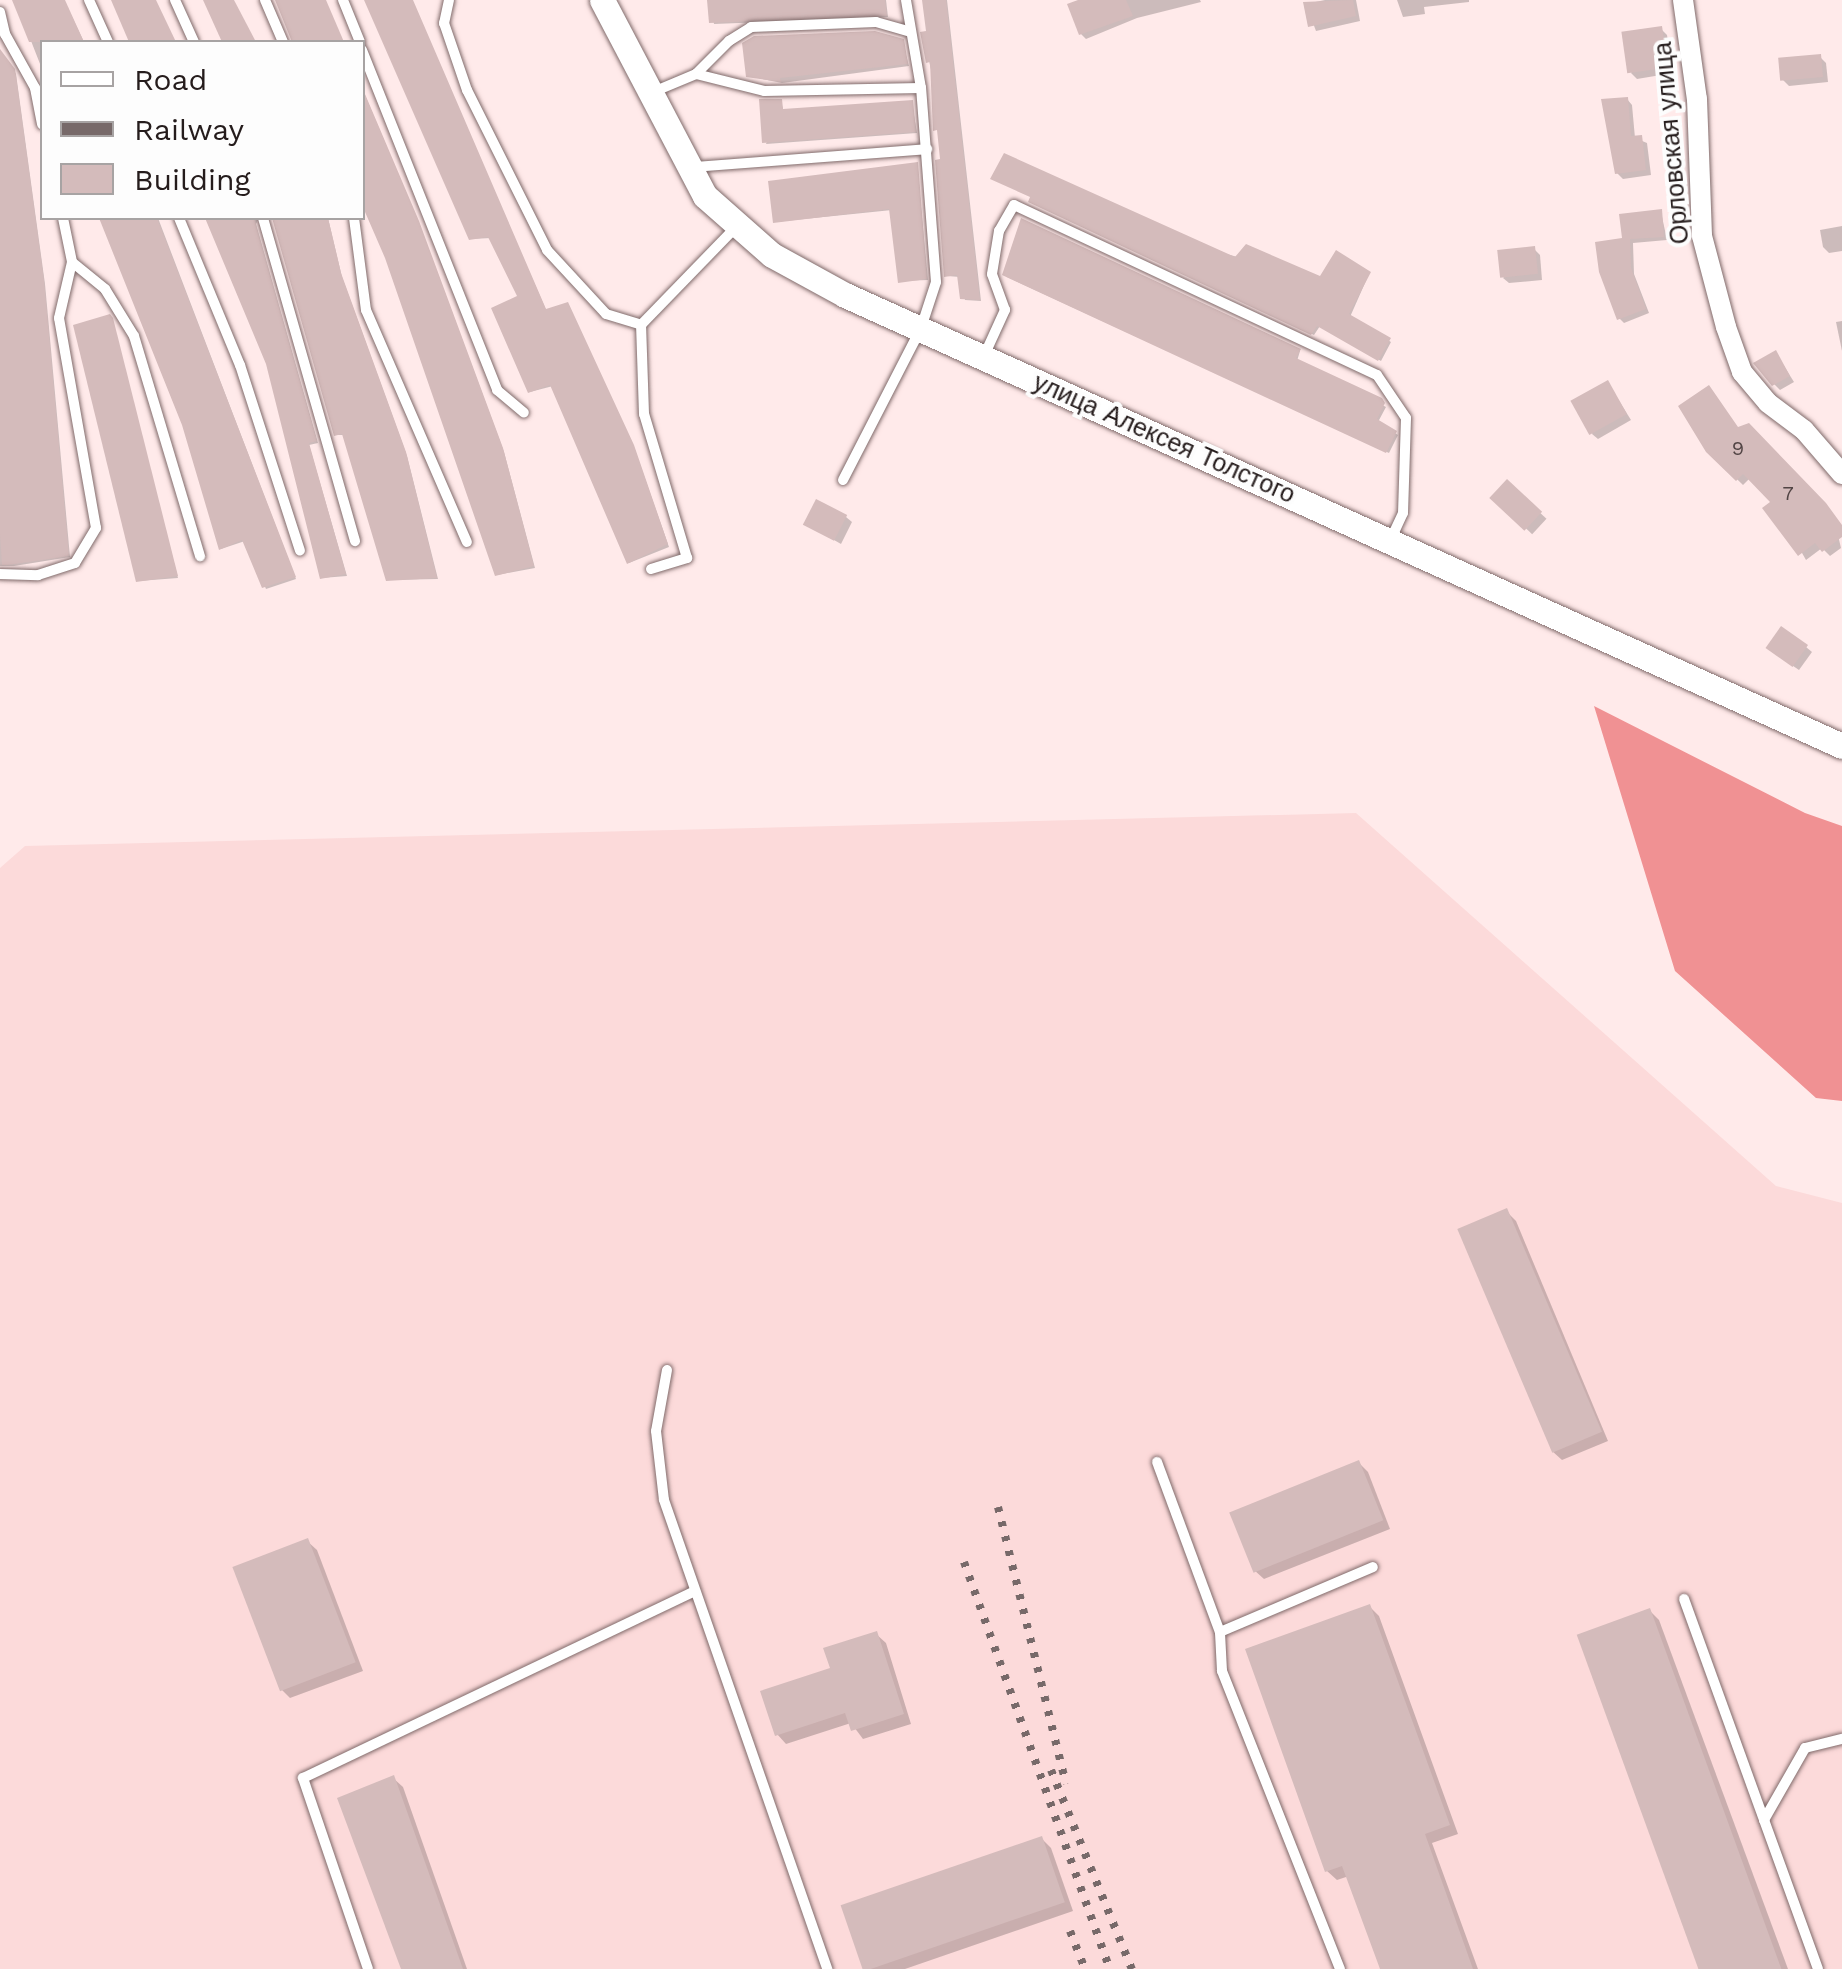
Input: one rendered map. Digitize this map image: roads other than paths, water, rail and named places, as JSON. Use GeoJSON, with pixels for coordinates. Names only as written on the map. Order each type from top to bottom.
{"type":"FeatureCollection","features":[{"type":"Feature","properties":{"kind":"street","name":"улица Алексея Толстого"},"geometry":{"type":"LineString","coordinates":[[602,0],[648,94],[705,196],[772,255],[845,295],[1842,746]]}},
{"type":"Feature","properties":{"kind":"street","name":"Орловская улица"},"geometry":{"type":"LineString","coordinates":[[1683,0],[1697,99],[1702,236],[1726,327],[1742,372],[1768,404],[1804,430],[1842,474]]}},
{"type":"Feature","properties":{"kind":"lane"},"geometry":{"type":"LineString","coordinates":[[88,0],[107,40]]}},
{"type":"Feature","properties":{"kind":"lane"},"geometry":{"type":"LineString","coordinates":[[174,0],[193,40]]}},
{"type":"Feature","properties":{"kind":"lane"},"geometry":{"type":"LineString","coordinates":[[265,0],[283,40]]}},
{"type":"Feature","properties":{"kind":"lane"},"geometry":{"type":"LineString","coordinates":[[342,0],[359,40]]}},
{"type":"Feature","properties":{"kind":"lane"},"geometry":{"type":"LineString","coordinates":[[448,0],[444,23],[467,90],[546,250],[606,314],[641,325]]}},
{"type":"Feature","properties":{"kind":"lane"},"geometry":{"type":"LineString","coordinates":[[843,480],[921,328],[936,282],[921,88],[906,0]]}},
{"type":"Feature","properties":{"kind":"lane"},"geometry":{"type":"LineString","coordinates":[[0,12],[5,34],[35,88],[40,114]]}},
{"type":"Feature","properties":{"kind":"lane"},"geometry":{"type":"LineString","coordinates":[[648,94],[696,74],[750,28],[876,22],[911,32]]}},
{"type":"Feature","properties":{"kind":"lane"},"geometry":{"type":"LineString","coordinates":[[365,58],[497,390],[524,413]]}},
{"type":"Feature","properties":{"kind":"lane"},"geometry":{"type":"LineString","coordinates":[[696,74],[764,91],[921,88]]}},
{"type":"Feature","properties":{"kind":"lane"},"geometry":{"type":"LineString","coordinates":[[689,168],[927,149]]}},
{"type":"Feature","properties":{"kind":"lane"},"geometry":{"type":"LineString","coordinates":[[984,357],[1005,310],[992,274],[1000,231],[1014,205],[1376,375],[1406,418],[1403,513],[1390,541]]}},
{"type":"Feature","properties":{"kind":"lane"},"geometry":{"type":"LineString","coordinates":[[0,574],[38,575],[75,564],[96,528],[59,318],[72,262],[62,220]]}},
{"type":"Feature","properties":{"kind":"lane"},"geometry":{"type":"LineString","coordinates":[[179,220],[240,364],[300,552]]}},
{"type":"Feature","properties":{"kind":"lane"},"geometry":{"type":"LineString","coordinates":[[264,220],[355,541]]}},
{"type":"Feature","properties":{"kind":"lane"},"geometry":{"type":"LineString","coordinates":[[354,220],[366,310],[467,542]]}},
{"type":"Feature","properties":{"kind":"lane"},"geometry":{"type":"LineString","coordinates":[[650,569],[687,558],[644,414],[641,325],[736,227]]}},
{"type":"Feature","properties":{"kind":"lane"},"geometry":{"type":"LineString","coordinates":[[72,262],[105,289],[134,336],[200,556]]}},
{"type":"Feature","properties":{"kind":"lane"},"geometry":{"type":"LineString","coordinates":[[668,1370],[656,1431],[664,1500],[827,1969]]}},
{"type":"Feature","properties":{"kind":"lane"},"geometry":{"type":"LineString","coordinates":[[1158,1462],[1220,1632],[1222,1671],[1340,1969]]}},
{"type":"Feature","properties":{"kind":"lane"},"geometry":{"type":"LineString","coordinates":[[1220,1632],[1373,1567]]}},
{"type":"Feature","properties":{"kind":"lane"},"geometry":{"type":"LineString","coordinates":[[368,1969],[303,1778],[695,1591]]}},
{"type":"Feature","properties":{"kind":"lane"},"geometry":{"type":"LineString","coordinates":[[1684,1599],[1818,1969]]}},
{"type":"Feature","properties":{"kind":"lane"},"geometry":{"type":"LineString","coordinates":[[1764,1820],[1805,1748],[1842,1739]]}},
{"type":"Feature","properties":{"kind":"railway"},"geometry":{"type":"LineString","coordinates":[[998,1507],[1066,1784]]}},
{"type":"Feature","properties":{"kind":"railway"},"geometry":{"type":"LineString","coordinates":[[964,1562],[1110,1969]]}},
{"type":"Feature","properties":{"kind":"railway"},"geometry":{"type":"LineString","coordinates":[[1051,1770],[1132,1969]]}},
{"type":"Feature","properties":{"kind":"railway"},"geometry":{"type":"LineString","coordinates":[[1070,1931],[1085,1969]]}}]}
